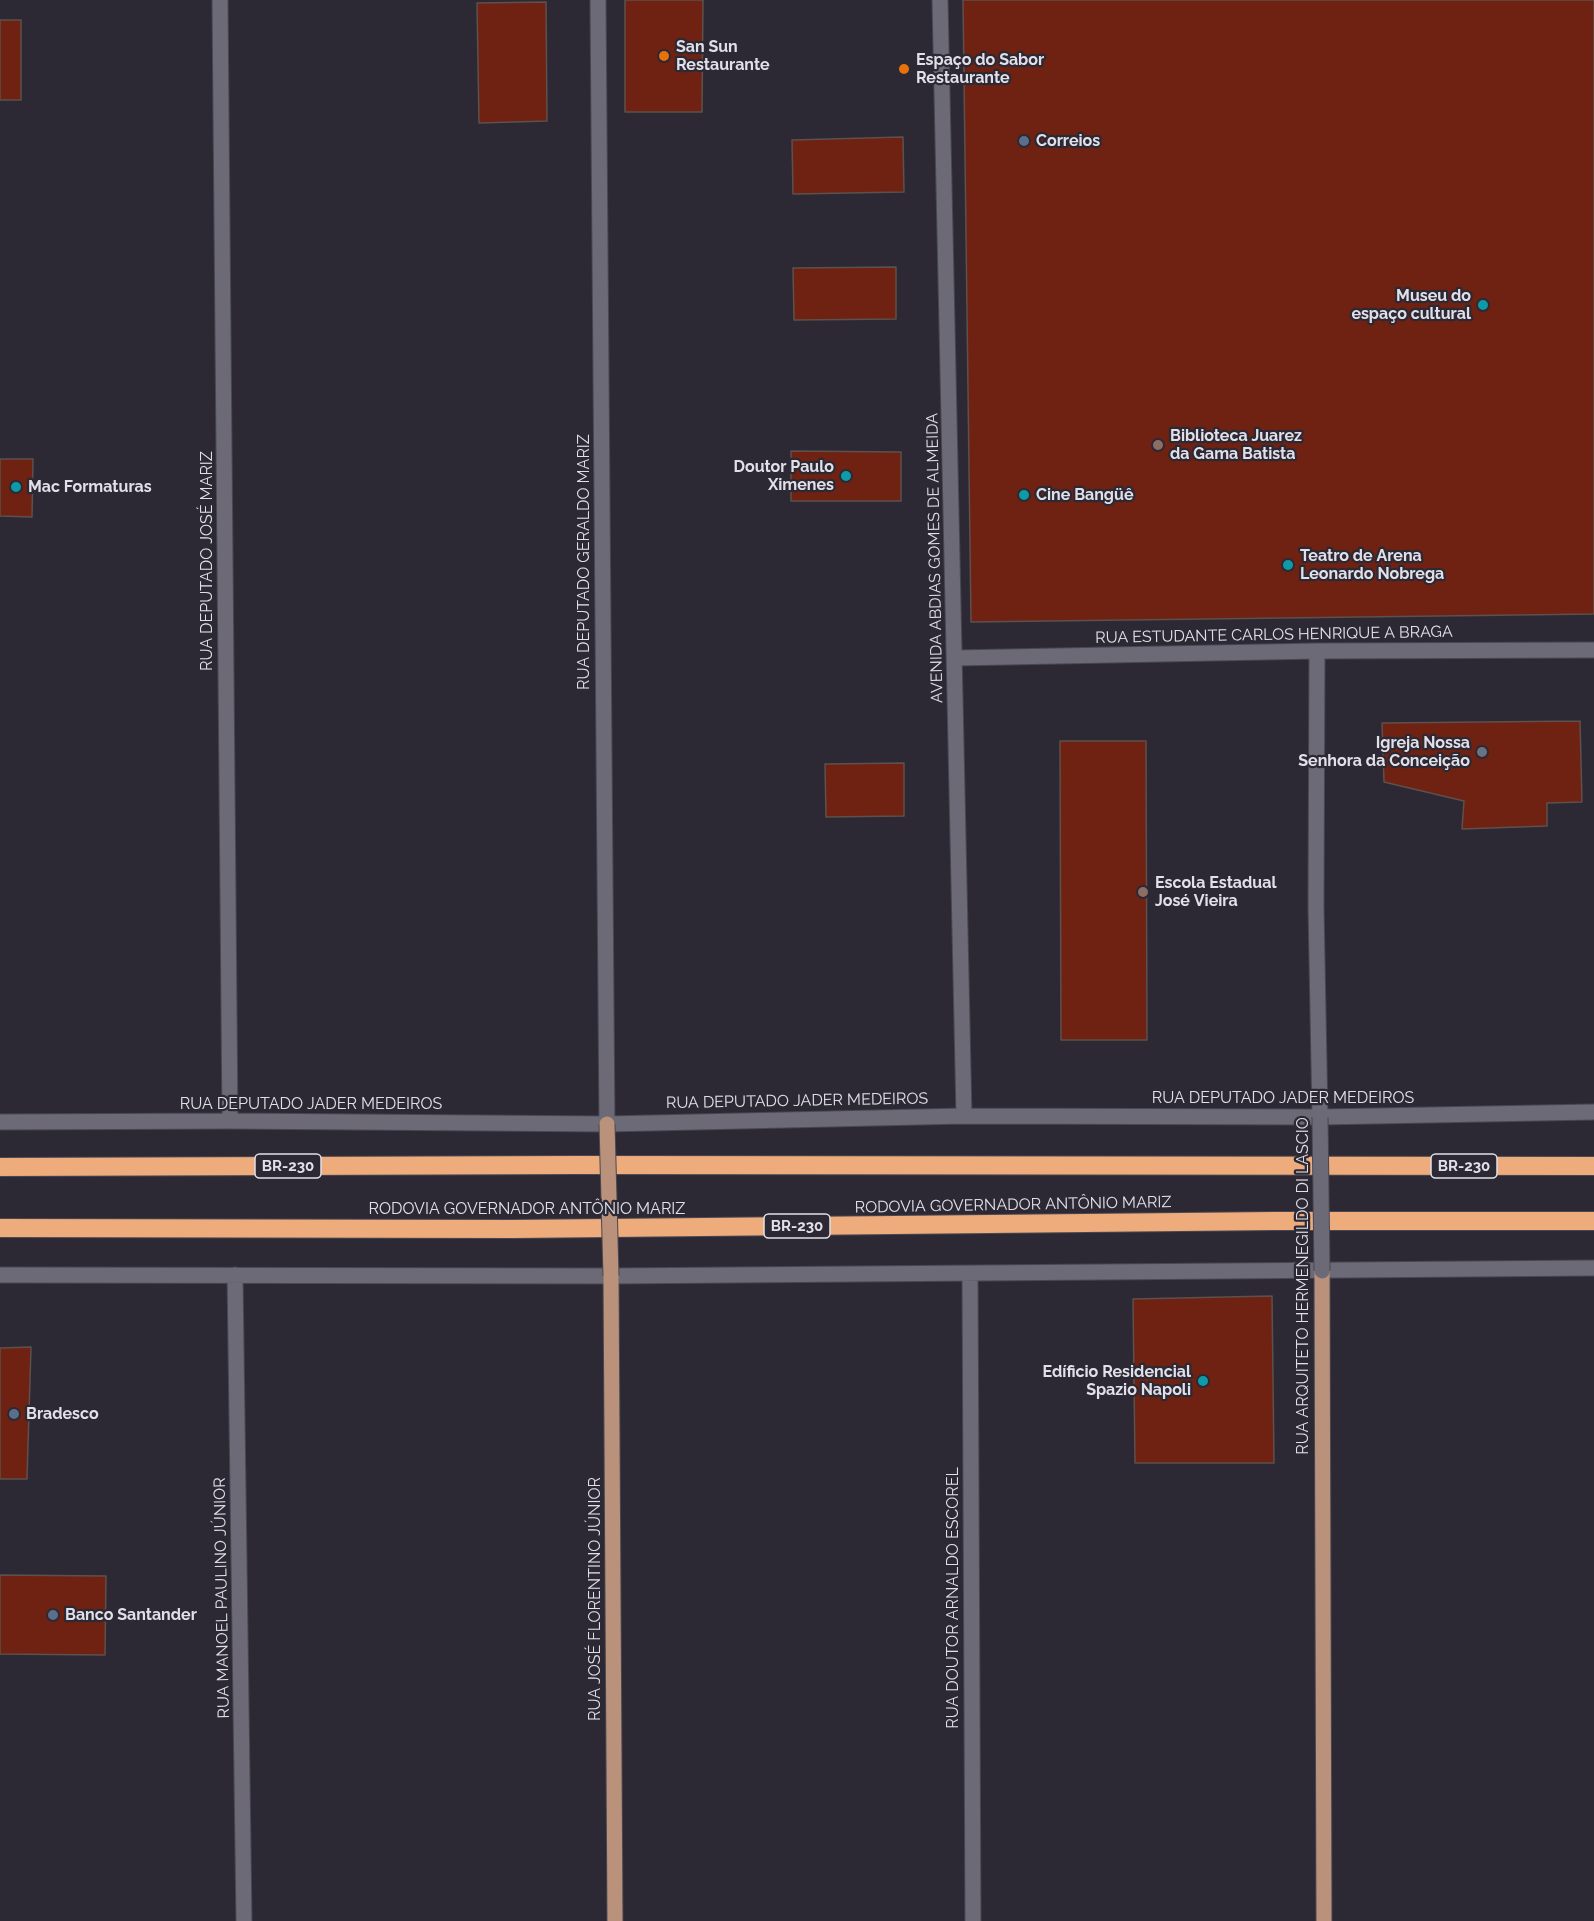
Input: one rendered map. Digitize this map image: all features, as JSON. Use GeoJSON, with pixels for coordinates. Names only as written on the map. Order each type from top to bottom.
{"type":"FeatureCollection","features":[{"type":"Feature","properties":{"kind":"highway","name":"BR-230"},"geometry":{"type":"LineString","coordinates":[[0,1167],[1594,1166]]}},
{"type":"Feature","properties":{"kind":"highway","name":"RODOVIA GOVERNADOR ANTÔNIO MARIZ"},"geometry":{"type":"LineString","coordinates":[[0,1228],[525,1229],[1275,1221],[1594,1221]]}},
{"type":"Feature","properties":{"kind":"main road","name":"RUA JOSÉ FLORENTINO JÚNIOR"},"geometry":{"type":"LineString","coordinates":[[607,1124],[611,1276],[615,1921]]}},
{"type":"Feature","properties":{"kind":"main road","name":"RUA ARQUITETO HERMENEGILDO DI LASCIO"},"geometry":{"type":"LineString","coordinates":[[1322,1271],[1324,1921]]}},
{"type":"Feature","properties":{"kind":"street","name":"RUA DEPUTADO JOSÉ MARIZ"},"geometry":{"type":"LineString","coordinates":[[220,0],[230,1121]]}},
{"type":"Feature","properties":{"kind":"street","name":"RUA DEPUTADO GERALDO MARIZ"},"geometry":{"type":"LineString","coordinates":[[598,0],[607,1124]]}},
{"type":"Feature","properties":{"kind":"street","name":"AVENIDA ABDIAS GOMES DE ALMEIDA"},"geometry":{"type":"LineString","coordinates":[[940,0],[964,1116]]}},
{"type":"Feature","properties":{"kind":"street","name":"RUA ESTUDANTE CARLOS HENRIQUE A BRAGA"},"geometry":{"type":"LineString","coordinates":[[955,658],[1317,651],[1594,650]]}},
{"type":"Feature","properties":{"kind":"street","name":"RUA ARQUITETO HERMENEGILDO DI LASCIO"},"geometry":{"type":"LineString","coordinates":[[1317,651],[1316,907],[1322,1271]]}},
{"type":"Feature","properties":{"kind":"street","name":"RUA DEPUTADO JADER MEDEIROS"},"geometry":{"type":"LineString","coordinates":[[0,1122],[607,1124],[964,1116],[1320,1117],[1594,1112]]}},
{"type":"Feature","properties":{"kind":"street"},"geometry":{"type":"LineString","coordinates":[[0,1275],[970,1275],[1594,1268]]}},
{"type":"Feature","properties":{"kind":"street","name":"RUA MANOEL PAULINO JÚNIOR"},"geometry":{"type":"LineString","coordinates":[[235,1275],[244,1921]]}},
{"type":"Feature","properties":{"kind":"street","name":"RUA DOUTOR ARNALDO ESCOREL"},"geometry":{"type":"LineString","coordinates":[[970,1275],[973,1921]]}},
{"type":"Feature","properties":{"kind":"building","name":"San Sun Restaurante"},"geometry":{"type":"Polygon","coordinates":[[[625,0],[703,0],[702,112],[625,112],[625,0]]]}},
{"type":"Feature","properties":{"kind":"building"},"geometry":{"type":"Polygon","coordinates":[[[963,0],[1594,0],[1594,614],[971,622],[963,0]]]}},
{"type":"Feature","properties":{"kind":"building"},"geometry":{"type":"Polygon","coordinates":[[[546,2],[547,121],[479,123],[477,3],[546,2]]]}},
{"type":"Feature","properties":{"kind":"building"},"geometry":{"type":"Polygon","coordinates":[[[0,20],[21,20],[21,100],[0,100],[0,20]]]}},
{"type":"Feature","properties":{"kind":"building"},"geometry":{"type":"Polygon","coordinates":[[[903,137],[904,192],[793,194],[792,140],[903,137]]]}},
{"type":"Feature","properties":{"kind":"building"},"geometry":{"type":"Polygon","coordinates":[[[896,267],[896,319],[794,320],[793,268],[896,267]]]}},
{"type":"Feature","properties":{"kind":"building","name":"Doutor Paulo Ximenes"},"geometry":{"type":"Polygon","coordinates":[[[791,451],[901,452],[901,501],[791,501],[791,451]]]}},
{"type":"Feature","properties":{"kind":"building","name":"Mac Formaturas"},"geometry":{"type":"Polygon","coordinates":[[[0,459],[33,459],[32,517],[0,516],[0,459]]]}},
{"type":"Feature","properties":{"kind":"building","name":"Igreja Nossa Senhora da Conceição"},"geometry":{"type":"Polygon","coordinates":[[[1580,721],[1582,802],[1547,803],[1547,826],[1462,829],[1464,801],[1384,782],[1382,723],[1580,721]]]}},
{"type":"Feature","properties":{"kind":"building"},"geometry":{"type":"Polygon","coordinates":[[[1060,741],[1146,741],[1147,1040],[1061,1040],[1060,741]]]}},
{"type":"Feature","properties":{"kind":"building"},"geometry":{"type":"Polygon","coordinates":[[[904,763],[904,816],[826,817],[825,764],[904,763]]]}},
{"type":"Feature","properties":{"kind":"building","name":"Edíficio Residencial Spazio Napoli"},"geometry":{"type":"Polygon","coordinates":[[[1272,1296],[1274,1463],[1135,1463],[1133,1299],[1272,1296]]]}},
{"type":"Feature","properties":{"kind":"building","name":"Bradesco"},"geometry":{"type":"Polygon","coordinates":[[[31,1347],[27,1479],[0,1479],[0,1348],[31,1347]]]}},
{"type":"Feature","properties":{"kind":"building","name":"Banco Santander"},"geometry":{"type":"Polygon","coordinates":[[[0,1575],[106,1576],[105,1655],[0,1654],[0,1575]]]}},
{"type":"Feature","properties":{"kind":"place","name":"San Sun Restaurante"},"geometry":{"type":"Point","coordinates":[664,56]}},
{"type":"Feature","properties":{"kind":"place","name":"Espaço do Sabor Restaurante"},"geometry":{"type":"Point","coordinates":[904,69]}},
{"type":"Feature","properties":{"kind":"place","name":"Correios"},"geometry":{"type":"Point","coordinates":[1024,141]}},
{"type":"Feature","properties":{"kind":"place","name":"Museu do espaço cultural"},"geometry":{"type":"Point","coordinates":[1483,305]}},
{"type":"Feature","properties":{"kind":"place","name":"Biblioteca Juarez da Gama Batista"},"geometry":{"type":"Point","coordinates":[1158,445]}},
{"type":"Feature","properties":{"kind":"place","name":"Doutor Paulo Ximenes"},"geometry":{"type":"Point","coordinates":[846,476]}},
{"type":"Feature","properties":{"kind":"place","name":"Mac Formaturas"},"geometry":{"type":"Point","coordinates":[16,487]}},
{"type":"Feature","properties":{"kind":"place","name":"Cine Bangüê"},"geometry":{"type":"Point","coordinates":[1024,495]}},
{"type":"Feature","properties":{"kind":"place","name":"Teatro de Arena Leonardo Nobrega"},"geometry":{"type":"Point","coordinates":[1288,565]}},
{"type":"Feature","properties":{"kind":"place","name":"Igreja Nossa Senhora da Conceição"},"geometry":{"type":"Point","coordinates":[1482,752]}},
{"type":"Feature","properties":{"kind":"place","name":"Escola Estadual José Vieira"},"geometry":{"type":"Point","coordinates":[1143,892]}},
{"type":"Feature","properties":{"kind":"place","name":"Edíficio Residencial Spazio Napoli"},"geometry":{"type":"Point","coordinates":[1203,1381]}},
{"type":"Feature","properties":{"kind":"place","name":"Bradesco"},"geometry":{"type":"Point","coordinates":[14,1414]}},
{"type":"Feature","properties":{"kind":"place","name":"Banco Santander"},"geometry":{"type":"Point","coordinates":[53,1615]}}]}
